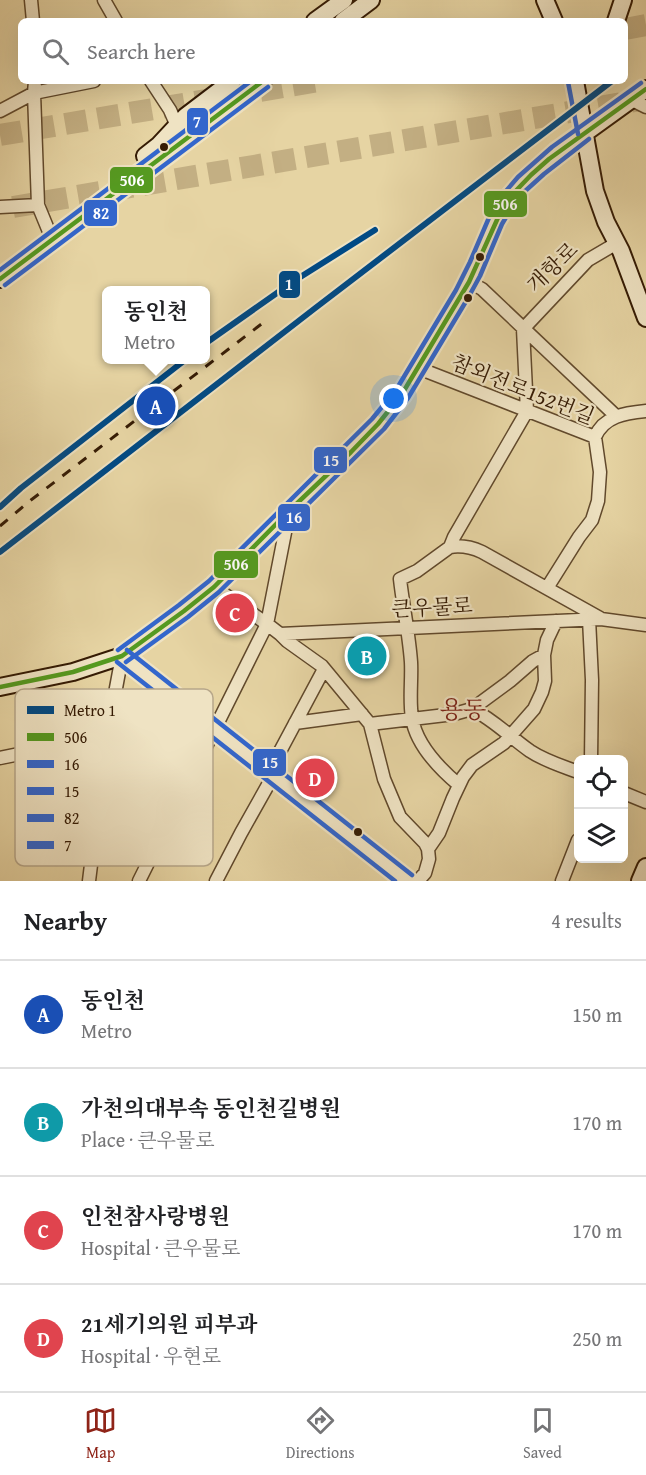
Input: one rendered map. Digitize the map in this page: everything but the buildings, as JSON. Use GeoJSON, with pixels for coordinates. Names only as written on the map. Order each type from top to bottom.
{"type":"FeatureCollection","features":[{"type":"Feature","properties":{"kind":"street"},"geometry":{"type":"LineString","coordinates":[[31,0],[33,18]]}},
{"type":"Feature","properties":{"kind":"street"},"geometry":{"type":"LineString","coordinates":[[104,0],[114,18]]}},
{"type":"Feature","properties":{"kind":"street"},"geometry":{"type":"LineString","coordinates":[[319,18],[344,0]]}},
{"type":"Feature","properties":{"kind":"street"},"geometry":{"type":"LineString","coordinates":[[347,18],[370,0]]}},
{"type":"Feature","properties":{"kind":"street"},"geometry":{"type":"LineString","coordinates":[[546,0],[553,18]]}},
{"type":"Feature","properties":{"kind":"street"},"geometry":{"type":"LineString","coordinates":[[617,18],[623,0]]}},
{"type":"Feature","properties":{"kind":"street"},"geometry":{"type":"LineString","coordinates":[[0,111],[35,87],[64,84]]}},
{"type":"Feature","properties":{"kind":"street"},"geometry":{"type":"LineString","coordinates":[[153,84],[170,110],[177,126]]}},
{"type":"Feature","properties":{"kind":"street"},"geometry":{"type":"LineString","coordinates":[[0,279],[159,145],[186,116],[228,84]]}},
{"type":"Feature","properties":{"kind":"street"},"geometry":{"type":"LineString","coordinates":[[0,266],[50,235],[259,84]]}},
{"type":"Feature","properties":{"kind":"street"},"geometry":{"type":"LineString","coordinates":[[575,84],[596,191],[606,222],[642,292],[646,318]]}},
{"type":"Feature","properties":{"kind":"street"},"geometry":{"type":"LineString","coordinates":[[35,87],[38,205],[50,235]]}},
{"type":"Feature","properties":{"kind":"street"},"geometry":{"type":"LineString","coordinates":[[0,687],[73,672],[122,656],[214,587],[378,424],[402,394],[469,282],[509,198],[549,159],[585,133],[639,104],[646,89]]}},
{"type":"Feature","properties":{"kind":"street"},"geometry":{"type":"LineString","coordinates":[[1,207],[38,205]]}},
{"type":"Feature","properties":{"kind":"street","name":"개항로"},"geometry":{"type":"LineString","coordinates":[[523,328],[588,260],[617,243]]}},
{"type":"Feature","properties":{"kind":"street"},"geometry":{"type":"LineString","coordinates":[[469,282],[482,289],[616,416]]}},
{"type":"Feature","properties":{"kind":"street"},"geometry":{"type":"LineString","coordinates":[[459,785],[428,752],[421,742],[412,719],[411,661],[400,579],[417,571],[450,547],[527,411],[523,328]]}},
{"type":"Feature","properties":{"kind":"street","name":"참외전로152번길"},"geometry":{"type":"LineString","coordinates":[[418,368],[595,437],[600,472],[598,501],[591,520],[547,588]]}},
{"type":"Feature","properties":{"kind":"street"},"geometry":{"type":"LineString","coordinates":[[595,437],[604,423],[616,416],[646,411]]}},
{"type":"Feature","properties":{"kind":"street"},"geometry":{"type":"LineString","coordinates":[[213,716],[267,624],[289,511]]}},
{"type":"Feature","properties":{"kind":"street","name":"큰우물로"},"geometry":{"type":"LineString","coordinates":[[450,547],[472,547],[547,588],[595,619]]}},
{"type":"Feature","properties":{"kind":"street"},"geometry":{"type":"LineString","coordinates":[[214,587],[267,624],[324,669],[366,719],[384,778],[400,817],[429,849]]}},
{"type":"Feature","properties":{"kind":"street"},"geometry":{"type":"LineString","coordinates":[[591,755],[595,619]]}},
{"type":"Feature","properties":{"kind":"street","name":"큰우물로"},"geometry":{"type":"LineString","coordinates":[[280,634],[595,619],[646,625]]}},
{"type":"Feature","properties":{"kind":"street"},"geometry":{"type":"LineString","coordinates":[[418,881],[425,873],[429,849],[439,833],[459,785],[472,765],[504,743],[534,709],[545,681],[544,655],[547,640],[556,621]]}},
{"type":"Feature","properties":{"kind":"street"},"geometry":{"type":"LineString","coordinates":[[295,723],[412,719],[472,710],[533,661],[544,655]]}},
{"type":"Feature","properties":{"kind":"street"},"geometry":{"type":"LineString","coordinates":[[122,656],[163,689]]}},
{"type":"Feature","properties":{"kind":"street"},"geometry":{"type":"LineString","coordinates":[[116,689],[122,656]]}},
{"type":"Feature","properties":{"kind":"street"},"geometry":{"type":"LineString","coordinates":[[216,881],[324,669]]}},
{"type":"Feature","properties":{"kind":"street"},"geometry":{"type":"LineString","coordinates":[[472,710],[512,735],[528,750],[544,759],[574,770]]}},
{"type":"Feature","properties":{"kind":"street"},"geometry":{"type":"LineString","coordinates":[[213,729],[407,881]]}},
{"type":"Feature","properties":{"kind":"street"},"geometry":{"type":"LineString","coordinates":[[0,758],[15,755]]}},
{"type":"Feature","properties":{"kind":"street"},"geometry":{"type":"LineString","coordinates":[[628,795],[646,802]]}},
{"type":"Feature","properties":{"kind":"street"},"geometry":{"type":"LineString","coordinates":[[562,881],[574,852]]}},
{"type":"Feature","properties":{"kind":"street"},"geometry":{"type":"LineString","coordinates":[[89,881],[91,866]]}},
{"type":"Feature","properties":{"kind":"street"},"geometry":{"type":"LineString","coordinates":[[139,881],[146,866]]}},
{"type":"Feature","properties":{"kind":"street"},"geometry":{"type":"LineString","coordinates":[[640,881],[646,867]]}},
{"type":"Feature","properties":{"kind":"tunnel"},"geometry":{"type":"LineString","coordinates":[[628,28],[646,25]]}},
{"type":"Feature","properties":{"kind":"tunnel"},"geometry":{"type":"LineString","coordinates":[[0,135],[301,84]]}},
{"type":"Feature","properties":{"kind":"tunnel"},"geometry":{"type":"LineString","coordinates":[[13,207],[646,99]]}},
{"type":"Feature","properties":{"kind":"railway"},"geometry":{"type":"LineString","coordinates":[[210,363],[268,319]]}},
{"type":"Feature","properties":{"kind":"railway"},"geometry":{"type":"LineString","coordinates":[[0,526],[209,364]]}},
{"type":"Feature","properties":{"kind":"metro line","name":"1"},"geometry":{"type":"LineString","coordinates":[[0,552],[608,84]]}},
{"type":"Feature","properties":{"kind":"metro line","name":"1"},"geometry":{"type":"LineString","coordinates":[[210,340],[294,281],[375,230]]}},
{"type":"Feature","properties":{"kind":"metro line","name":"1"},"geometry":{"type":"LineString","coordinates":[[0,507],[21,488],[180,364]]}},
{"type":"Feature","properties":{"kind":"transit line","name":"15"},"geometry":{"type":"LineString","coordinates":[[118,650],[209,581],[372,419],[396,390],[456,290],[500,198],[518,177],[552,147],[641,83]]}},
{"type":"Feature","properties":{"kind":"transit line","name":"7"},"geometry":{"type":"LineString","coordinates":[[0,270],[247,84]]}},
{"type":"Feature","properties":{"kind":"transit line","name":"506"},"geometry":{"type":"LineString","coordinates":[[0,279],[259,84]]}},
{"type":"Feature","properties":{"kind":"transit line","name":"16"},"geometry":{"type":"LineString","coordinates":[[568,84],[578,134]]}},
{"type":"Feature","properties":{"kind":"transit line","name":"82"},"geometry":{"type":"LineString","coordinates":[[5,285],[268,87]]}},
{"type":"Feature","properties":{"kind":"transit line","name":"506"},"geometry":{"type":"LineString","coordinates":[[0,687],[73,672],[122,656],[214,587],[351,452],[402,394],[469,282],[509,198],[549,159],[646,89]]}},
{"type":"Feature","properties":{"kind":"transit line","name":"16"},"geometry":{"type":"LineString","coordinates":[[126,662],[219,592],[384,429],[408,398],[468,298],[502,224],[514,204],[544,174],[589,139]]}},
{"type":"Feature","properties":{"kind":"transit line","name":"15"},"geometry":{"type":"LineString","coordinates":[[127,650],[176,689]]}},
{"type":"Feature","properties":{"kind":"transit line","name":"16"},"geometry":{"type":"LineString","coordinates":[[117,662],[151,689]]}},
{"type":"Feature","properties":{"kind":"transit line","name":"15"},"geometry":{"type":"LineString","coordinates":[[213,718],[412,875]]}},
{"type":"Feature","properties":{"kind":"transit line","name":"16"},"geometry":{"type":"LineString","coordinates":[[213,738],[395,881]]}},
{"type":"Feature","properties":{"kind":"place","name":"동인천"},"geometry":{"type":"Point","coordinates":[156,406]}},
{"type":"Feature","properties":{"kind":"place","name":"인천참사랑병원"},"geometry":{"type":"Point","coordinates":[235,613]}},
{"type":"Feature","properties":{"kind":"place","name":"가천의대부속 동인천길병원"},"geometry":{"type":"Point","coordinates":[367,656]}},
{"type":"Feature","properties":{"kind":"place","name":"21세기의원 피부과"},"geometry":{"type":"Point","coordinates":[315,778]}},
{"type":"Feature","properties":{"kind":"district","name":"용동"},"geometry":{"type":"Point","coordinates":[463,709]}}]}
